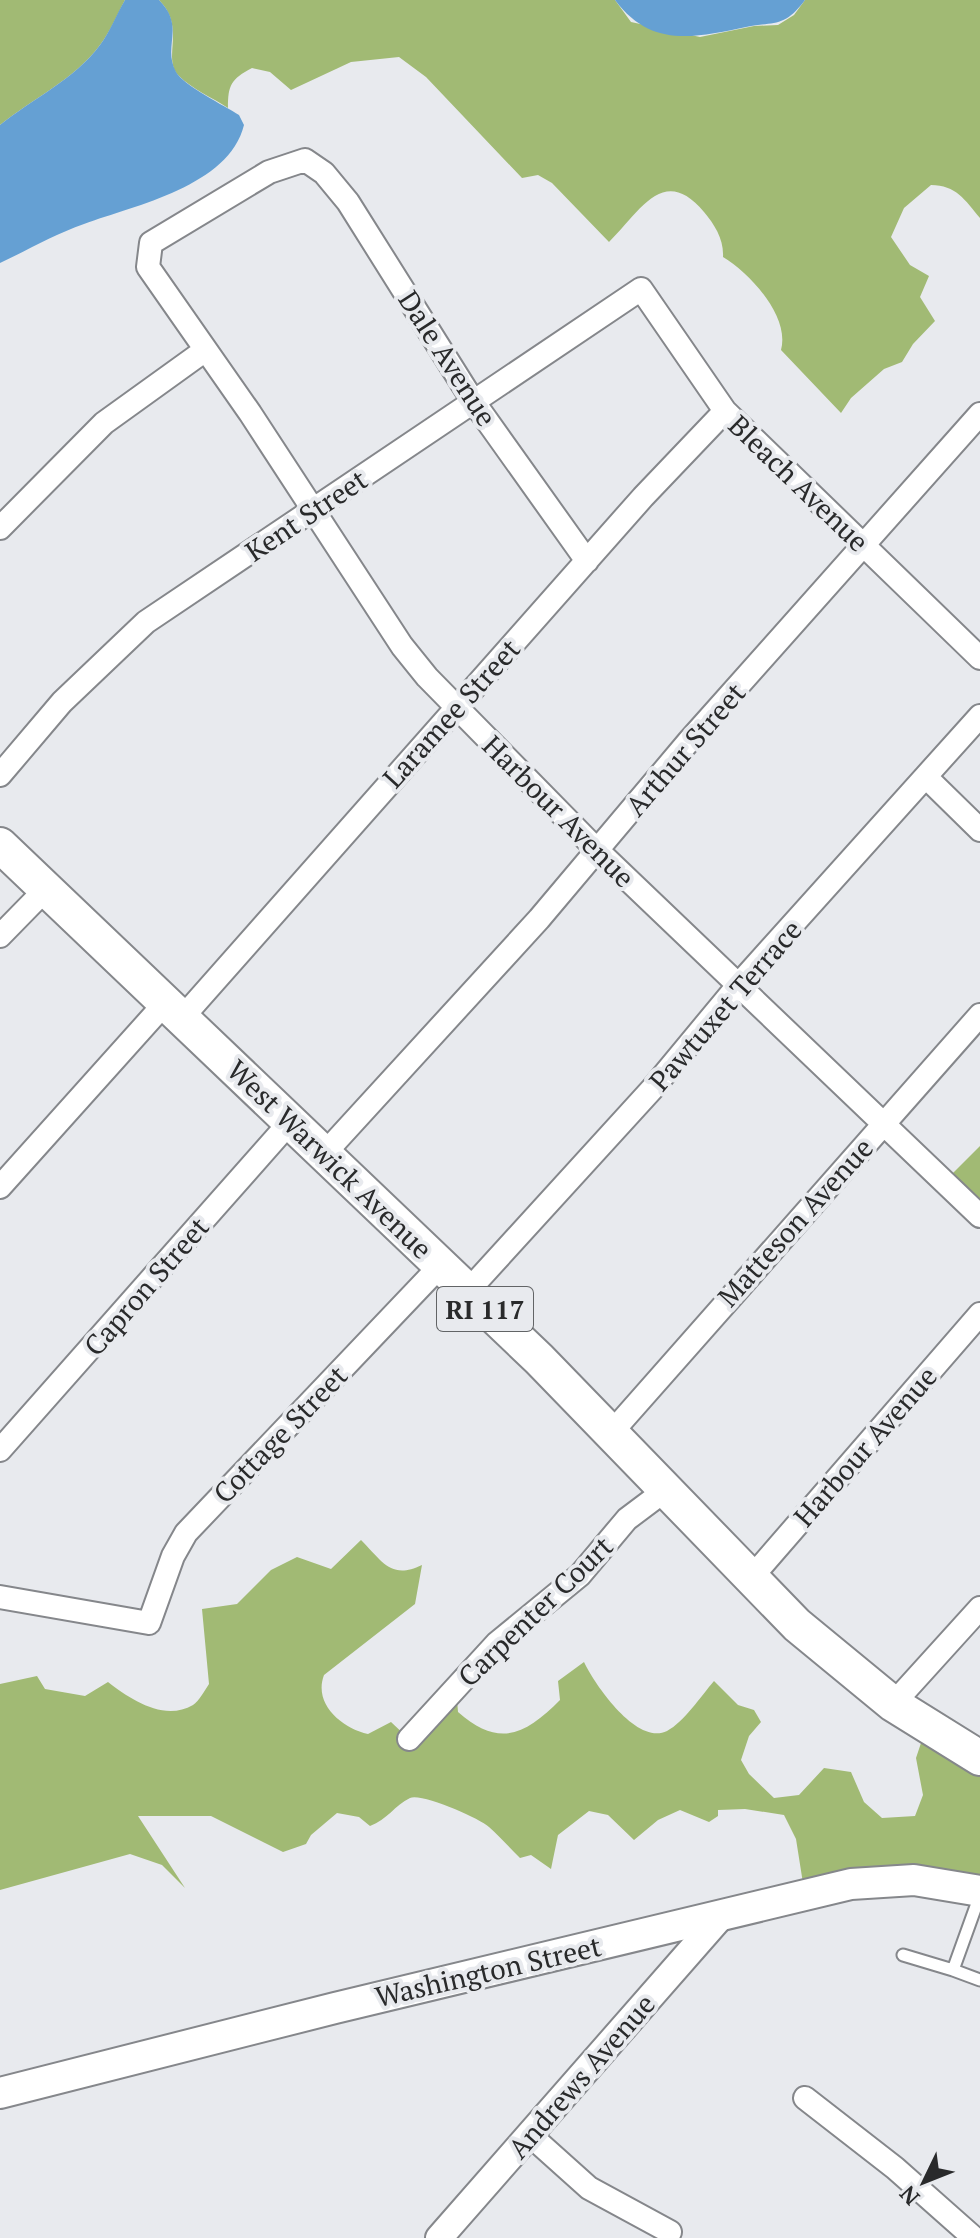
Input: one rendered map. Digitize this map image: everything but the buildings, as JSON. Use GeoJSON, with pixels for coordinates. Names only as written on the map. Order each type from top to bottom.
{"type":"FeatureCollection","features":[{"type":"Feature","properties":{"kind":"main road","name":"West Warwick Avenue"},"geometry":{"type":"LineString","coordinates":[[0,845],[612,1432],[806,1633],[893,1704],[980,1758]]}},
{"type":"Feature","properties":{"kind":"main road","name":"Washington Street"},"geometry":{"type":"LineString","coordinates":[[0,2093],[723,1914],[881,1880],[952,1884],[980,1893]]}},
{"type":"Feature","properties":{"kind":"street","name":"Harbour Avenue"},"geometry":{"type":"LineString","coordinates":[[305,160],[269,172],[151,243],[148,267],[315,511],[402,646],[456,708],[597,850],[740,983],[980,1216]]}},
{"type":"Feature","properties":{"kind":"street","name":"Dale Avenue"},"geometry":{"type":"LineString","coordinates":[[305,160],[324,173],[348,202],[473,401],[587,561]]}},
{"type":"Feature","properties":{"kind":"street","name":"Kent Street"},"geometry":{"type":"LineString","coordinates":[[0,775],[62,702],[146,622],[641,289]]}},
{"type":"Feature","properties":{"kind":"street","name":"Bleach Avenue"},"geometry":{"type":"LineString","coordinates":[[641,289],[725,411],[980,658]]}},
{"type":"Feature","properties":{"kind":"street"},"geometry":{"type":"LineString","coordinates":[[0,528],[118,412],[204,351]]}},
{"type":"Feature","properties":{"kind":"street","name":"Laramee Street"},"geometry":{"type":"LineString","coordinates":[[0,1187],[174,1010],[456,708],[725,411]]}},
{"type":"Feature","properties":{"kind":"street","name":"Arthur Street"},"geometry":{"type":"LineString","coordinates":[[324,1154],[597,850],[689,741],[865,547],[980,414]]}},
{"type":"Feature","properties":{"kind":"street","name":"Pawtuxet Terrace"},"geometry":{"type":"LineString","coordinates":[[467,1292],[653,1088],[740,983],[980,716]]}},
{"type":"Feature","properties":{"kind":"street"},"geometry":{"type":"LineString","coordinates":[[927,778],[980,830]]}},
{"type":"Feature","properties":{"kind":"street"},"geometry":{"type":"LineString","coordinates":[[0,936],[46,889]]}},
{"type":"Feature","properties":{"kind":"street","name":"Matteson Avenue"},"geometry":{"type":"LineString","coordinates":[[612,1432],[980,1015]]}},
{"type":"Feature","properties":{"kind":"street","name":"Capron Street"},"geometry":{"type":"LineString","coordinates":[[0,1450],[291,1121]]}},
{"type":"Feature","properties":{"kind":"street","name":"Cottage Street"},"geometry":{"type":"LineString","coordinates":[[0,1597],[149,1623],[173,1556],[186,1533],[441,1265]]}},
{"type":"Feature","properties":{"kind":"street","name":"Harbour Avenue"},"geometry":{"type":"LineString","coordinates":[[751,1578],[980,1314]]}},
{"type":"Feature","properties":{"kind":"street","name":"Carpenter Court"},"geometry":{"type":"LineString","coordinates":[[409,1739],[497,1643],[580,1575],[627,1519],[667,1489]]}},
{"type":"Feature","properties":{"kind":"street"},"geometry":{"type":"LineString","coordinates":[[893,1704],[980,1608]]}},
{"type":"Feature","properties":{"kind":"street","name":"Andrews Avenue"},"geometry":{"type":"LineString","coordinates":[[439,2238],[723,1914]]}},
{"type":"Feature","properties":{"kind":"street"},"geometry":{"type":"LineString","coordinates":[[805,2098],[895,2168],[974,2238]]}},
{"type":"Feature","properties":{"kind":"street"},"geometry":{"type":"LineString","coordinates":[[531,2136],[589,2188],[670,2232]]}},
{"type":"Feature","properties":{"kind":"lane"},"geometry":{"type":"LineString","coordinates":[[953,1970],[980,1893]]}},
{"type":"Feature","properties":{"kind":"lane"},"geometry":{"type":"LineString","coordinates":[[903,1955],[980,1980]]}},
{"type":"Feature","properties":{"kind":"green space"},"geometry":{"type":"Polygon","coordinates":[[[0,0],[125,0],[107,35],[90,57],[0,125],[0,0]]]}},
{"type":"Feature","properties":{"kind":"green space"},"geometry":{"type":"Polygon","coordinates":[[[159,0],[615,0],[631,22],[700,37],[754,26],[778,25],[794,15],[805,0],[980,0],[980,218],[954,191],[940,186],[931,185],[904,208],[891,237],[910,265],[929,276],[920,297],[935,321],[913,344],[902,362],[884,369],[851,398],[841,413],[781,350],[780,324],[774,311],[756,285],[723,257],[715,227],[690,198],[677,192],[665,192],[654,197],[609,242],[552,183],[538,175],[522,178],[426,77],[399,57],[351,62],[291,90],[270,72],[252,68],[232,84],[228,108],[190,85],[174,69],[171,21],[159,0]]]}},
{"type":"Feature","properties":{"kind":"green space"},"geometry":{"type":"Polygon","coordinates":[[[980,1146],[980,1217],[946,1180],[980,1146]]]}},
{"type":"Feature","properties":{"kind":"green space"},"geometry":{"type":"Polygon","coordinates":[[[361,1540],[382,1562],[395,1569],[402,1571],[422,1565],[415,1604],[324,1675],[322,1686],[326,1705],[349,1726],[368,1734],[391,1722],[409,1739],[457,1700],[458,1712],[473,1724],[487,1731],[512,1733],[548,1712],[560,1700],[558,1681],[584,1662],[597,1685],[618,1711],[643,1730],[655,1733],[667,1731],[680,1722],[714,1681],[738,1705],[754,1710],[761,1722],[749,1736],[741,1760],[749,1774],[774,1798],[799,1795],[824,1768],[851,1772],[864,1802],[882,1818],[915,1816],[923,1795],[916,1758],[926,1728],[980,1760],[980,1892],[805,1896],[796,1839],[784,1815],[745,1809],[718,1810],[718,1816],[709,1822],[680,1810],[658,1820],[634,1840],[608,1815],[589,1811],[558,1835],[551,1869],[531,1855],[520,1858],[489,1827],[474,1818],[416,1797],[405,1801],[370,1826],[359,1817],[337,1813],[311,1835],[306,1844],[283,1852],[211,1816],[138,1816],[185,1888],[162,1865],[130,1854],[0,1890],[0,1684],[37,1676],[45,1689],[85,1696],[108,1682],[148,1706],[159,1710],[182,1710],[193,1705],[209,1684],[202,1609],[237,1604],[271,1570],[297,1557],[331,1569],[361,1540]]]}},
{"type":"Feature","properties":{"kind":"water"},"geometry":{"type":"Polygon","coordinates":[[[125,0],[159,0],[167,10],[173,28],[171,54],[176,72],[195,89],[239,115],[244,125],[235,146],[220,164],[178,190],[73,228],[0,263],[0,125],[90,57],[104,40],[125,0]]]}},
{"type":"Feature","properties":{"kind":"water"},"geometry":{"type":"Polygon","coordinates":[[[615,0],[805,0],[791,15],[779,22],[708,34],[674,36],[643,26],[615,0]]]}}]}
